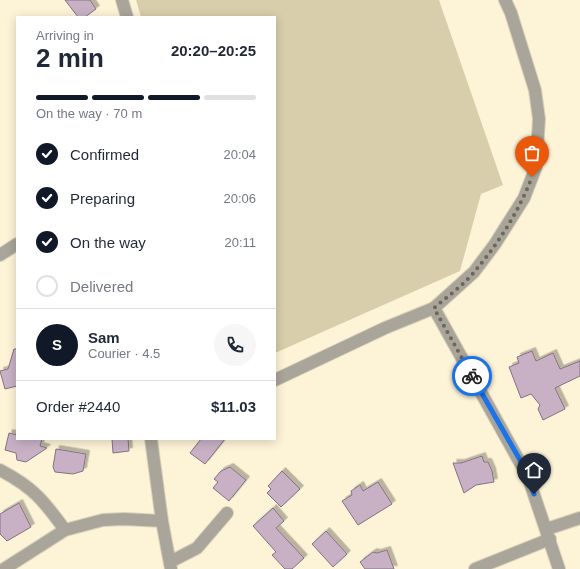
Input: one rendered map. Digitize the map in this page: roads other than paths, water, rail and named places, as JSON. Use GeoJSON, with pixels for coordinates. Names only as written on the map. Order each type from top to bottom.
{"type":"FeatureCollection","features":[{"type":"Feature","properties":{"kind":"street"},"geometry":{"type":"LineString","coordinates":[[122,0],[128,16]]}},
{"type":"Feature","properties":{"kind":"street"},"geometry":{"type":"LineString","coordinates":[[276,380],[385,328],[434,308],[474,272],[495,244],[524,198],[536,167],[539,119],[535,90],[511,13],[505,0]]}},
{"type":"Feature","properties":{"kind":"street"},"geometry":{"type":"LineString","coordinates":[[0,255],[16,245]]}},
{"type":"Feature","properties":{"kind":"street"},"geometry":{"type":"LineString","coordinates":[[434,308],[520,460],[528,477],[559,569]]}},
{"type":"Feature","properties":{"kind":"street"},"geometry":{"type":"LineString","coordinates":[[151,440],[162,521],[170,565],[197,548],[227,513]]}},
{"type":"Feature","properties":{"kind":"street"},"geometry":{"type":"LineString","coordinates":[[0,470],[20,481],[37,494],[65,530]]}},
{"type":"Feature","properties":{"kind":"street"},"geometry":{"type":"LineString","coordinates":[[475,569],[580,518]]}},
{"type":"Feature","properties":{"kind":"street"},"geometry":{"type":"LineString","coordinates":[[4,569],[65,530],[103,520],[124,519],[162,521]]}}]}
